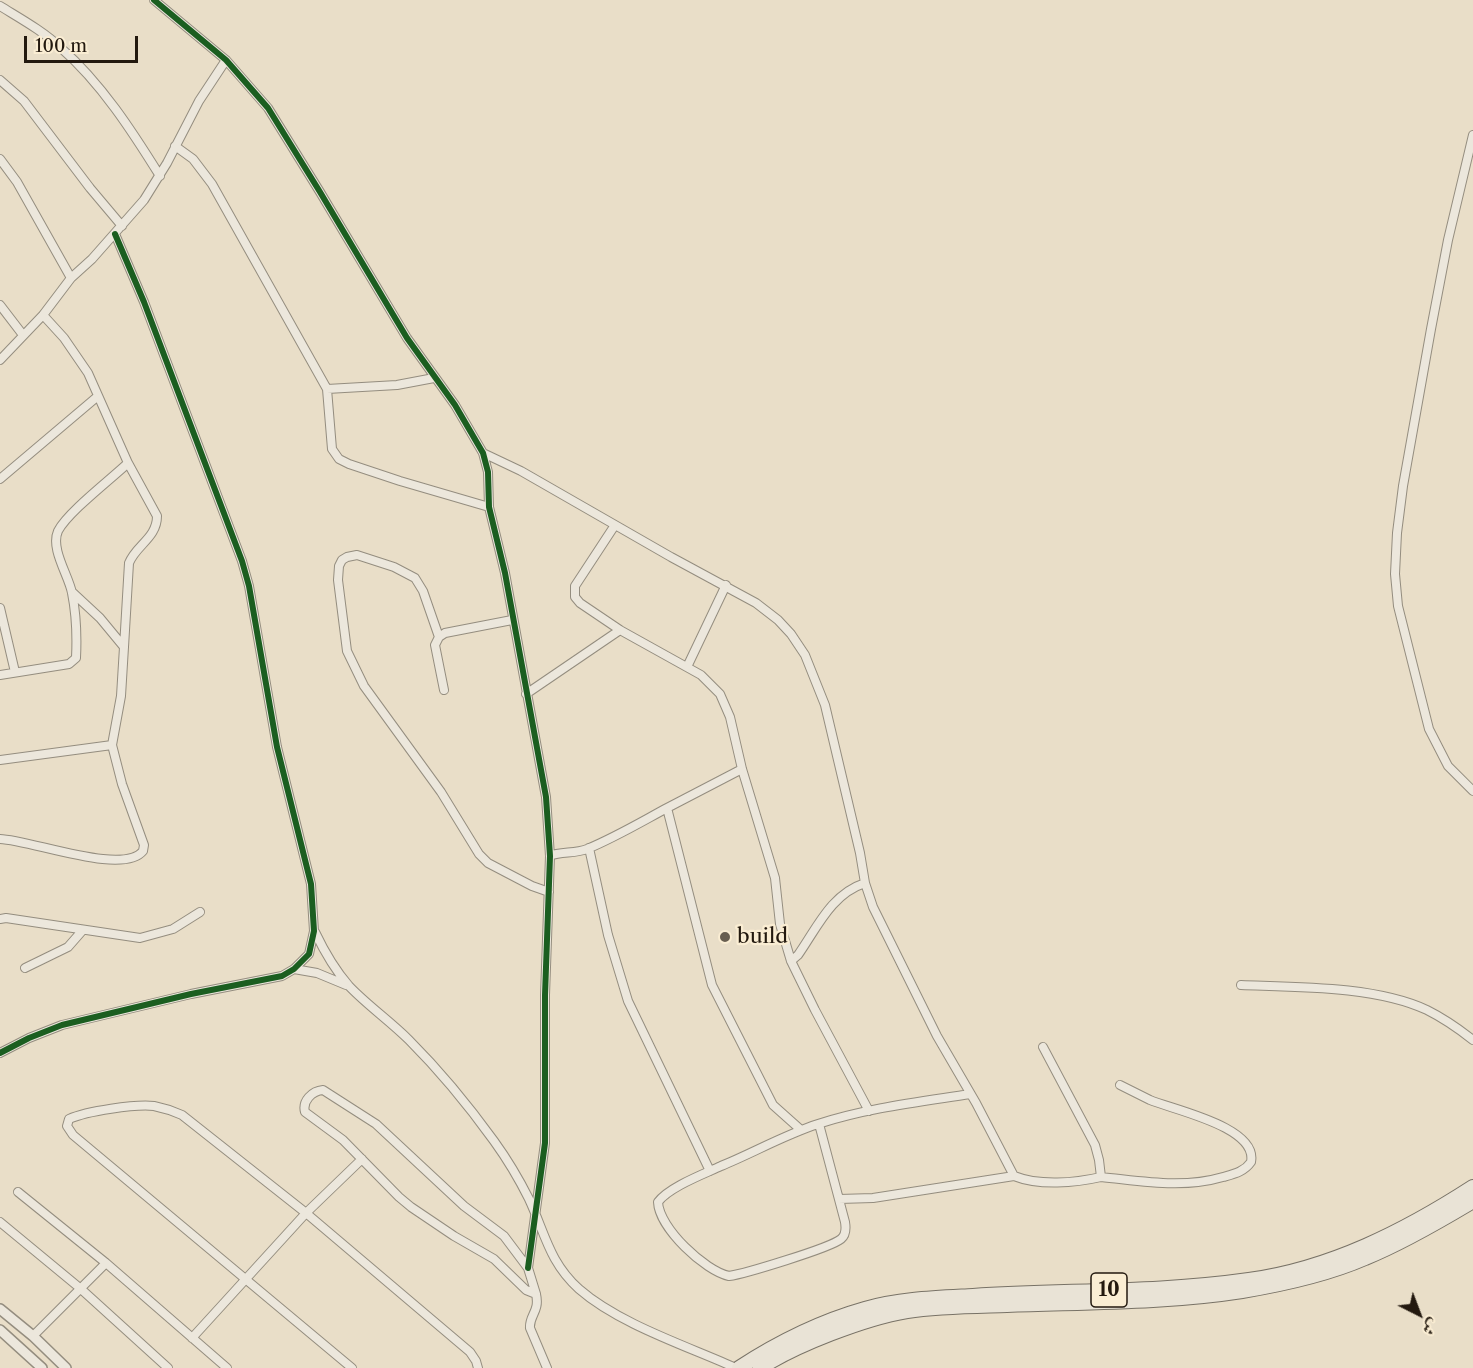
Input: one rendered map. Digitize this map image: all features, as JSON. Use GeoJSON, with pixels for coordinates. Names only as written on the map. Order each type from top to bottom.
{"type":"FeatureCollection","features":[{"type":"Feature","properties":{"kind":"highway","name":"10"},"geometry":{"type":"LineString","coordinates":[[737,1368],[769,1348],[816,1325],[898,1302],[1030,1292],[1159,1289],[1250,1280],[1317,1265],[1378,1242],[1473,1187]]}},
{"type":"Feature","properties":{"kind":"highway","name":"10"},"geometry":{"type":"LineString","coordinates":[[760,1368],[811,1342],[866,1322],[906,1311],[971,1306],[1173,1299],[1240,1291],[1302,1280],[1364,1259],[1423,1230],[1473,1201]]}},
{"type":"Feature","properties":{"kind":"street"},"geometry":{"type":"LineString","coordinates":[[154,0],[225,60],[259,96],[280,125],[406,338],[455,405],[483,453],[488,472],[489,507],[505,573],[546,797],[550,856],[545,996],[545,1143],[528,1268]]}},
{"type":"Feature","properties":{"kind":"street"},"geometry":{"type":"LineString","coordinates":[[0,6],[54,41],[79,65],[131,132],[160,176]]}},
{"type":"Feature","properties":{"kind":"street"},"geometry":{"type":"LineString","coordinates":[[0,360],[43,315],[71,278],[92,259],[144,200],[160,176],[199,101],[225,60]]}},
{"type":"Feature","properties":{"kind":"street"},"geometry":{"type":"LineString","coordinates":[[0,80],[24,100],[75,170],[122,226]]}},
{"type":"Feature","properties":{"kind":"street"},"geometry":{"type":"LineString","coordinates":[[1473,135],[1431,329],[1404,486],[1395,558],[1398,606],[1429,729],[1448,766],[1473,791]]}},
{"type":"Feature","properties":{"kind":"street"},"geometry":{"type":"LineString","coordinates":[[175,146],[193,159],[212,184],[327,389],[332,449],[340,460],[400,481],[489,507]]}},
{"type":"Feature","properties":{"kind":"street"},"geometry":{"type":"LineString","coordinates":[[0,159],[22,192],[71,278]]}},
{"type":"Feature","properties":{"kind":"street"},"geometry":{"type":"LineString","coordinates":[[1,1049],[62,1025],[191,994],[282,976],[304,961],[309,954],[314,931],[311,884],[277,747],[249,586],[242,561],[144,302],[115,234]]}},
{"type":"Feature","properties":{"kind":"street"},"geometry":{"type":"LineString","coordinates":[[0,305],[23,335]]}},
{"type":"Feature","properties":{"kind":"street"},"geometry":{"type":"LineString","coordinates":[[0,839],[23,841],[98,859],[127,859],[140,855],[144,845],[122,784],[112,745],[121,696],[129,563],[157,525],[157,516],[128,463],[88,373],[43,315]]}},
{"type":"Feature","properties":{"kind":"street"},"geometry":{"type":"LineString","coordinates":[[327,389],[397,385],[434,378]]}},
{"type":"Feature","properties":{"kind":"street"},"geometry":{"type":"LineString","coordinates":[[0,479],[98,396]]}},
{"type":"Feature","properties":{"kind":"street"},"geometry":{"type":"LineString","coordinates":[[483,453],[521,471],[671,557],[726,585],[756,603],[778,620],[791,634],[805,655],[825,705],[865,883],[873,907],[937,1036],[1014,1176]]}},
{"type":"Feature","properties":{"kind":"street"},"geometry":{"type":"LineString","coordinates":[[0,675],[69,664],[76,658],[72,592],[61,565],[56,540],[57,533],[71,515],[128,463]]}},
{"type":"Feature","properties":{"kind":"street"},"geometry":{"type":"LineString","coordinates":[[615,525],[580,576],[574,590],[575,597],[580,603],[620,630],[710,682],[720,694],[730,717],[742,768],[775,878],[780,924],[791,961],[869,1111]]}},
{"type":"Feature","properties":{"kind":"street"},"geometry":{"type":"LineString","coordinates":[[439,637],[423,591],[415,578],[394,567],[357,555],[347,556],[342,560],[338,580],[347,651],[364,686],[441,792],[479,854],[488,863],[532,886],[549,892]]}},
{"type":"Feature","properties":{"kind":"street"},"geometry":{"type":"LineString","coordinates":[[687,667],[726,585]]}},
{"type":"Feature","properties":{"kind":"street"},"geometry":{"type":"LineString","coordinates":[[72,592],[100,618],[124,647]]}},
{"type":"Feature","properties":{"kind":"street"},"geometry":{"type":"LineString","coordinates":[[0,608],[15,672]]}},
{"type":"Feature","properties":{"kind":"street"},"geometry":{"type":"LineString","coordinates":[[444,690],[435,645],[439,637],[445,633],[513,620]]}},
{"type":"Feature","properties":{"kind":"street"},"geometry":{"type":"LineString","coordinates":[[526,693],[620,630]]}},
{"type":"Feature","properties":{"kind":"street"},"geometry":{"type":"LineString","coordinates":[[1,758],[112,745]]}},
{"type":"Feature","properties":{"kind":"street"},"geometry":{"type":"LineString","coordinates":[[550,856],[555,853],[577,852],[589,848],[742,768]]}},
{"type":"Feature","properties":{"kind":"street"},"geometry":{"type":"LineString","coordinates":[[667,808],[712,985],[773,1105],[801,1130]]}},
{"type":"Feature","properties":{"kind":"street"},"geometry":{"type":"LineString","coordinates":[[589,848],[608,935],[628,1001],[710,1171]]}},
{"type":"Feature","properties":{"kind":"street"},"geometry":{"type":"LineString","coordinates":[[791,961],[798,955],[834,903],[851,889],[865,883]]}},
{"type":"Feature","properties":{"kind":"street"},"geometry":{"type":"LineString","coordinates":[[0,919],[9,918],[82,931],[140,938],[173,929],[200,912]]}},
{"type":"Feature","properties":{"kind":"street"},"geometry":{"type":"LineString","coordinates":[[25,968],[68,947],[82,931]]}},
{"type":"Feature","properties":{"kind":"street"},"geometry":{"type":"LineString","coordinates":[[314,931],[334,966],[350,987],[410,1041],[474,1114],[513,1170],[529,1200],[547,1247],[577,1287],[618,1316],[737,1368]]}},
{"type":"Feature","properties":{"kind":"street"},"geometry":{"type":"LineString","coordinates":[[294,969],[329,977],[350,987]]}},
{"type":"Feature","properties":{"kind":"street"},"geometry":{"type":"LineString","coordinates":[[1241,986],[1302,987],[1378,996],[1426,1010],[1473,1040]]}},
{"type":"Feature","properties":{"kind":"street"},"geometry":{"type":"LineString","coordinates":[[1043,1047],[1095,1145],[1100,1160],[1101,1177]]}},
{"type":"Feature","properties":{"kind":"street"},"geometry":{"type":"LineString","coordinates":[[839,1198],[873,1198],[1014,1176],[1034,1181],[1073,1182],[1101,1177],[1183,1185],[1235,1174],[1243,1171],[1251,1162],[1251,1148],[1240,1137],[1221,1126],[1150,1100],[1120,1085]]}},
{"type":"Feature","properties":{"kind":"street"},"geometry":{"type":"LineString","coordinates":[[536,1294],[526,1290],[509,1271],[494,1259],[411,1207],[343,1140],[305,1112],[304,1105],[314,1093],[320,1090],[327,1092],[376,1124],[464,1206],[504,1236],[528,1268],[536,1294],[538,1307],[530,1328],[547,1368]]}},
{"type":"Feature","properties":{"kind":"street"},"geometry":{"type":"LineString","coordinates":[[819,1124],[846,1229],[840,1240],[729,1276],[705,1266],[665,1222],[658,1208],[658,1202],[662,1197],[710,1171],[801,1130],[819,1124],[869,1111],[970,1094]]}},
{"type":"Feature","properties":{"kind":"street"},"geometry":{"type":"LineString","coordinates":[[352,1368],[73,1135],[67,1126],[69,1119],[98,1112],[153,1106],[173,1112],[193,1122],[306,1213],[470,1352],[478,1368]]}},
{"type":"Feature","properties":{"kind":"street"},"geometry":{"type":"LineString","coordinates":[[192,1338],[306,1213],[362,1159]]}},
{"type":"Feature","properties":{"kind":"street"},"geometry":{"type":"LineString","coordinates":[[18,1192],[106,1263],[227,1368]]}},
{"type":"Feature","properties":{"kind":"street"},"geometry":{"type":"LineString","coordinates":[[0,1222],[81,1289],[168,1368]]}},
{"type":"Feature","properties":{"kind":"street"},"geometry":{"type":"LineString","coordinates":[[33,1336],[106,1263]]}},
{"type":"Feature","properties":{"kind":"street"},"geometry":{"type":"LineString","coordinates":[[0,1309],[33,1336],[66,1368]]}},
{"type":"Feature","properties":{"kind":"street"},"geometry":{"type":"LineString","coordinates":[[0,1330],[42,1368]]}},
{"type":"Feature","properties":{"kind":"cycle path"},"geometry":{"type":"LineString","coordinates":[[154,0],[226,60],[268,108],[407,338],[455,405],[483,453],[488,472],[489,507],[505,573],[546,797],[550,856],[545,995],[545,1143],[528,1268]]}},
{"type":"Feature","properties":{"kind":"cycle path"},"geometry":{"type":"LineString","coordinates":[[0,1053],[62,1025],[191,994],[282,976],[294,969],[309,954],[314,931],[311,884],[277,747],[249,586],[242,561],[144,302],[115,234]]}},
{"type":"Feature","properties":{"kind":"place","name":"build"},"geometry":{"type":"Point","coordinates":[725,937]}}]}
